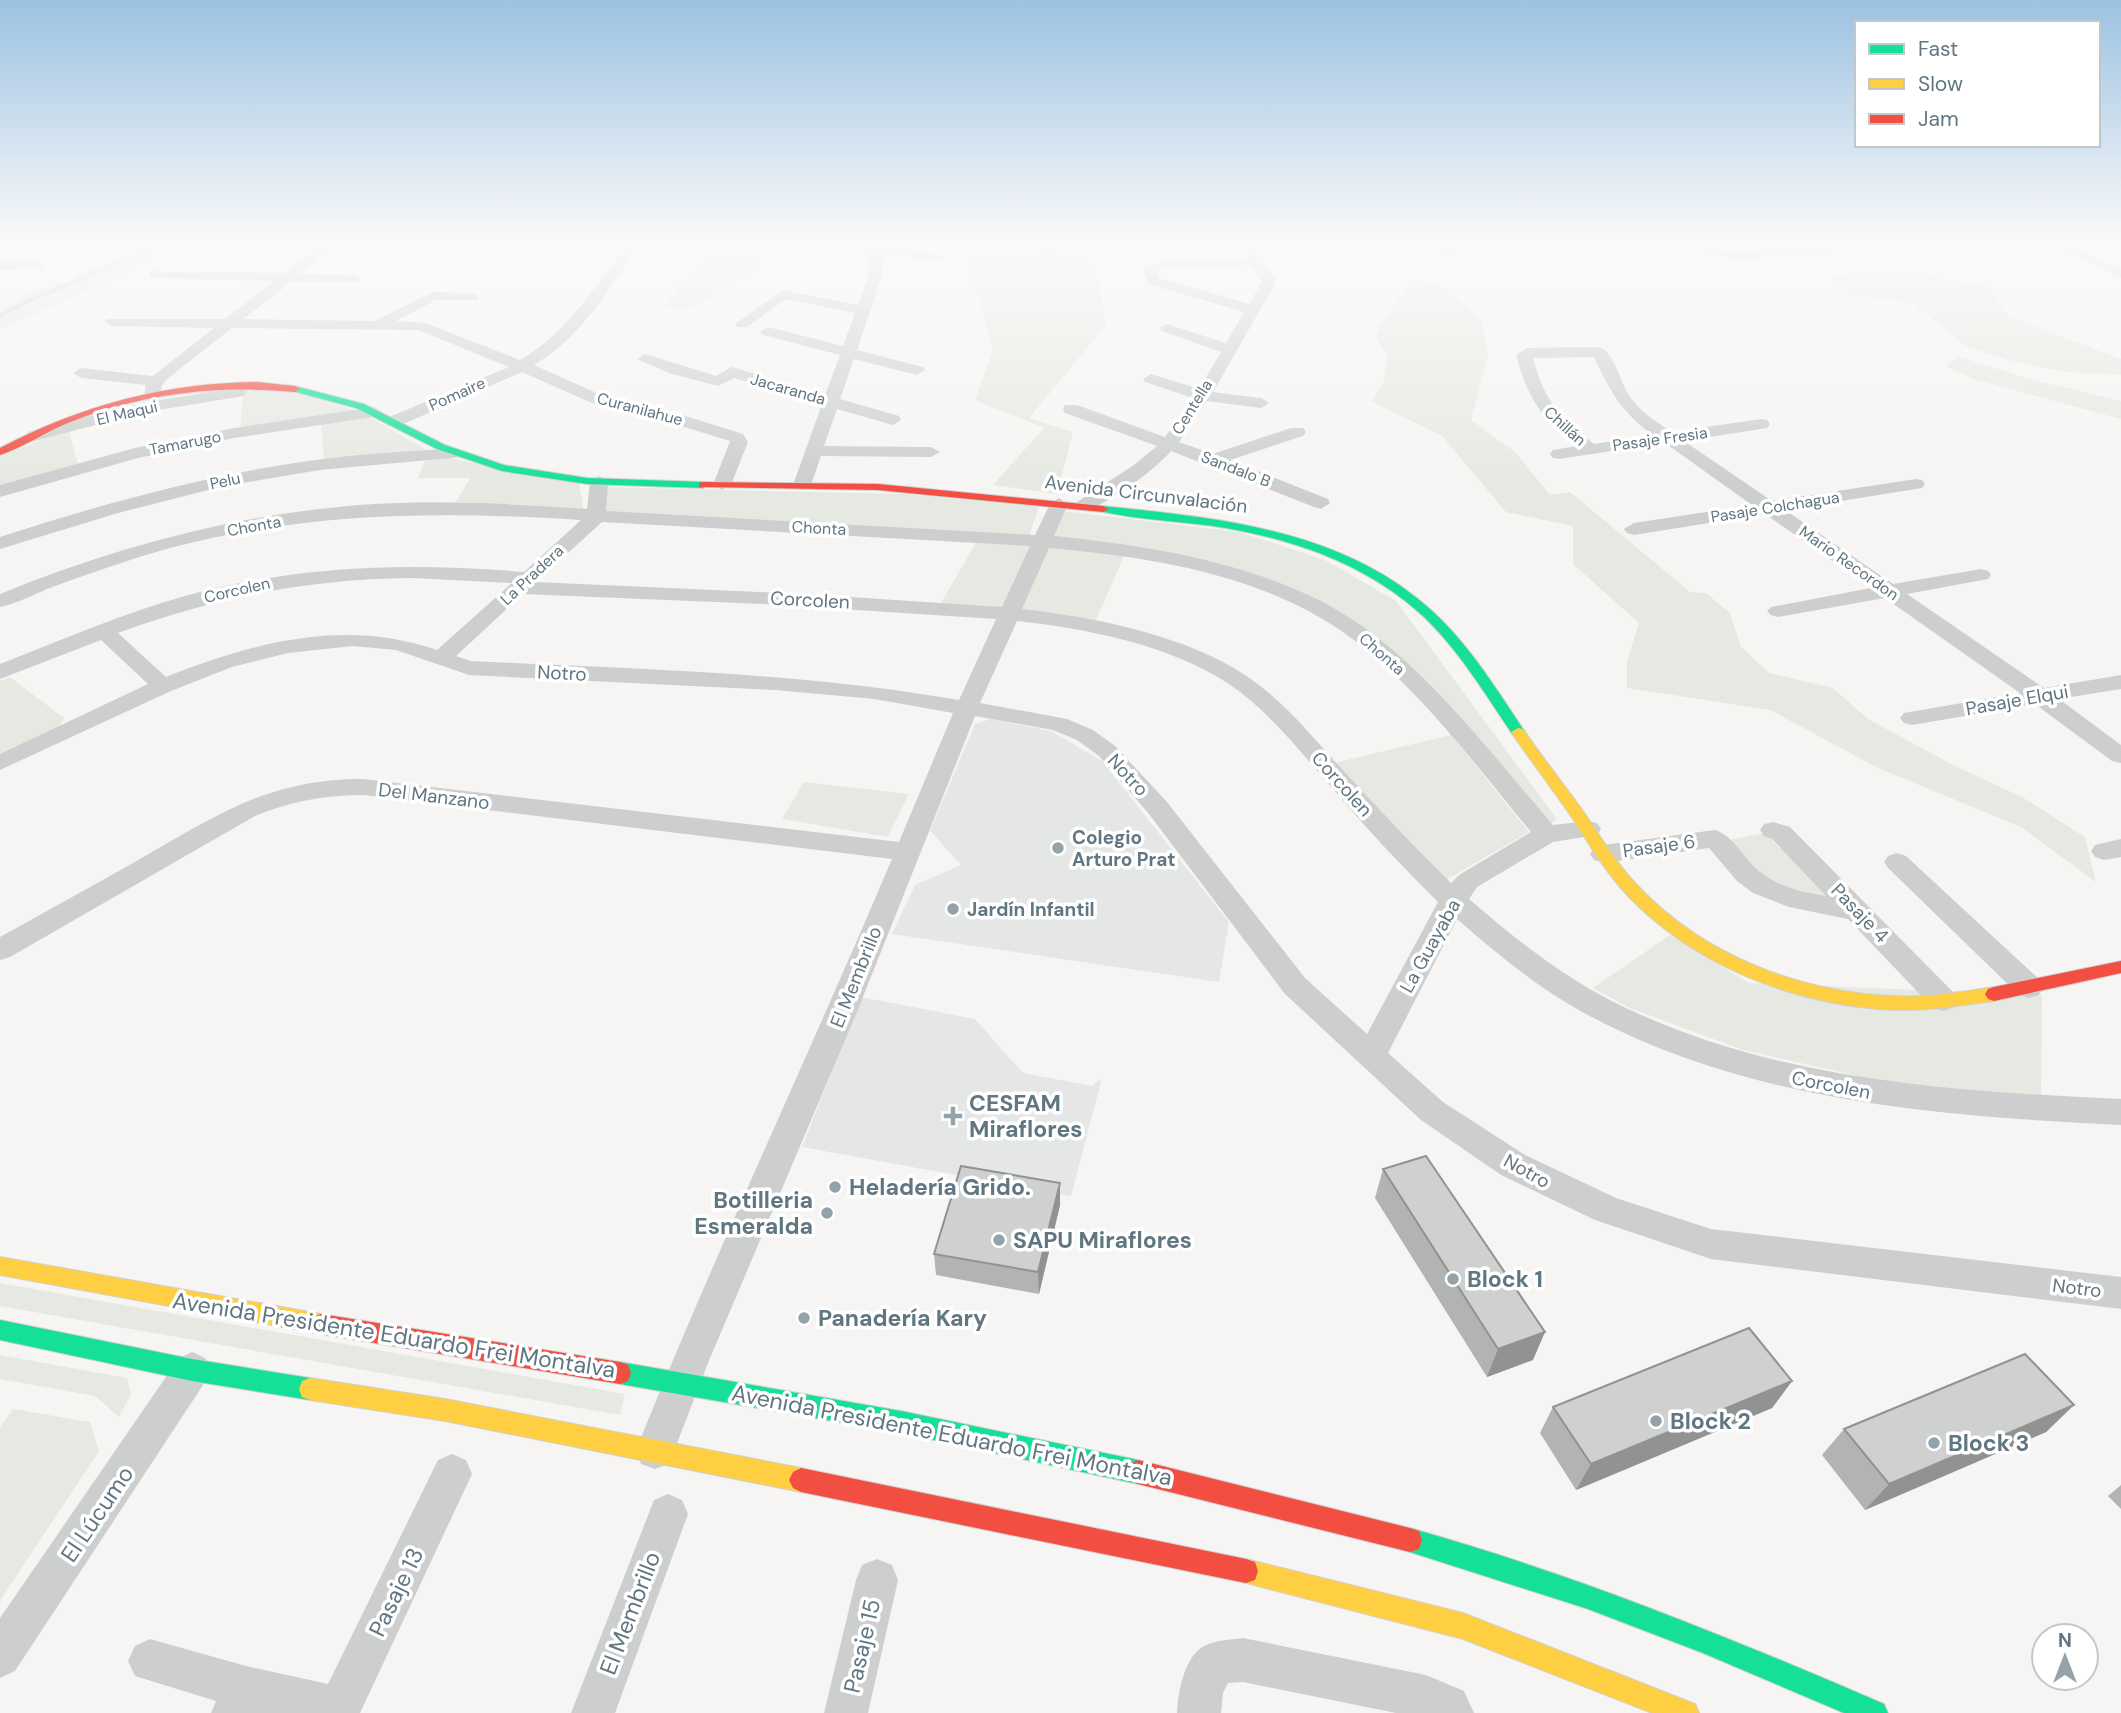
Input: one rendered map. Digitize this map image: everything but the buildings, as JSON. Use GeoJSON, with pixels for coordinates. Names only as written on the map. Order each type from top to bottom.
{"type":"FeatureCollection","features":[{"type":"Feature","properties":{"kind":"street"},"geometry":{"type":"LineString","coordinates":[[221,323],[380,323]]}},
{"type":"Feature","properties":{"kind":"street"},"geometry":{"type":"LineString","coordinates":[[81,373],[155,388],[228,323]]}},
{"type":"Feature","properties":{"kind":"street","name":"Pomaire"},"geometry":{"type":"LineString","coordinates":[[393,422],[522,366],[548,349],[572,323]]}},
{"type":"Feature","properties":{"kind":"street"},"geometry":{"type":"LineString","coordinates":[[802,485],[858,323]]}},
{"type":"Feature","properties":{"kind":"street","name":"Centella"},"geometry":{"type":"LineString","coordinates":[[1071,505],[1145,464],[1169,444],[1244,323]]}},
{"type":"Feature","properties":{"kind":"street","name":"Curanilahue"},"geometry":{"type":"LineString","coordinates":[[376,325],[420,326],[522,366],[598,400],[670,417],[737,438],[739,442],[722,485]]}},
{"type":"Feature","properties":{"kind":"street"},"geometry":{"type":"LineString","coordinates":[[1167,328],[1228,349]]}},
{"type":"Feature","properties":{"kind":"street"},"geometry":{"type":"LineString","coordinates":[[768,332],[917,370]]}},
{"type":"Feature","properties":{"kind":"street","name":"Chillán"},"geometry":{"type":"LineString","coordinates":[[1590,449],[1544,409],[1524,355],[1534,352],[1599,352]]}},
{"type":"Feature","properties":{"kind":"street","name":"Mario Recordon"},"geometry":{"type":"LineString","coordinates":[[1599,352],[1628,407],[2121,756]]}},
{"type":"Feature","properties":{"kind":"street","name":"Jacaranda"},"geometry":{"type":"LineString","coordinates":[[645,359],[718,381],[732,372],[893,420]]}},
{"type":"Feature","properties":{"kind":"street"},"geometry":{"type":"LineString","coordinates":[[1151,379],[1201,395],[1261,402]]}},
{"type":"Feature","properties":{"kind":"street","name":"Avenida Circunvalación"},"geometry":{"type":"LineString","coordinates":[[0,452],[19,440],[155,388],[190,390],[237,408],[308,391],[374,412],[476,461],[525,473],[599,481],[914,490],[1071,505],[1261,528],[1298,540],[1357,565],[1402,590],[1438,621],[1470,661],[1603,854],[1636,894],[1665,920],[1698,942],[1743,966],[1805,989],[1869,1002],[1943,1000],[2029,987],[2121,967]]}},
{"type":"Feature","properties":{"kind":"street","name":"El Maqui"},"geometry":{"type":"LineString","coordinates":[[19,440],[145,407],[237,408]]}},
{"type":"Feature","properties":{"kind":"street","name":"Tamarugo"},"geometry":{"type":"LineString","coordinates":[[0,491],[135,453],[237,408],[374,412]]}},
{"type":"Feature","properties":{"kind":"street","name":"Sandalo B"},"geometry":{"type":"LineString","coordinates":[[1071,409],[1213,460],[1321,503]]}},
{"type":"Feature","properties":{"kind":"street","name":"Pasaje Fresia"},"geometry":{"type":"LineString","coordinates":[[1559,454],[1761,424]]}},
{"type":"Feature","properties":{"kind":"street"},"geometry":{"type":"LineString","coordinates":[[1213,460],[1297,432]]}},
{"type":"Feature","properties":{"kind":"street"},"geometry":{"type":"LineString","coordinates":[[815,451],[931,452]]}},
{"type":"Feature","properties":{"kind":"street","name":"Pelu"},"geometry":{"type":"LineString","coordinates":[[0,543],[85,515],[241,477],[304,467],[456,453]]}},
{"type":"Feature","properties":{"kind":"street"},"geometry":{"type":"LineString","coordinates":[[596,517],[599,481]]}},
{"type":"Feature","properties":{"kind":"street","name":"Pasaje Colchagua"},"geometry":{"type":"LineString","coordinates":[[1634,529],[1916,484]]}},
{"type":"Feature","properties":{"kind":"street","name":"El Membrillo"},"geometry":{"type":"LineString","coordinates":[[655,1450],[681,1382],[837,1025],[967,707],[1043,540],[1071,505]]}},
{"type":"Feature","properties":{"kind":"street","name":"Chonta"},"geometry":{"type":"LineString","coordinates":[[0,601],[55,578],[156,547],[241,527],[329,513],[443,507],[521,508],[596,517],[1043,540],[1156,555],[1270,586],[1338,618],[1392,660],[1548,834]]}},
{"type":"Feature","properties":{"kind":"street","name":"La Pradera"},"geometry":{"type":"LineString","coordinates":[[441,658],[596,517]]}},
{"type":"Feature","properties":{"kind":"street","name":"Corcolen"},"geometry":{"type":"LineString","coordinates":[[0,672],[104,631],[220,593],[279,580],[394,570],[523,583],[1008,614],[1118,631],[1220,669],[1250,689],[1279,715],[1452,901],[1501,944],[1561,985],[1639,1026],[1726,1059],[1814,1083],[1859,1091],[2052,1110],[2121,1112]]}},
{"type":"Feature","properties":{"kind":"street"},"geometry":{"type":"LineString","coordinates":[[1778,611],[1981,575]]}},
{"type":"Feature","properties":{"kind":"street"},"geometry":{"type":"LineString","coordinates":[[104,631],[163,685]]}},
{"type":"Feature","properties":{"kind":"street","name":"Notro"},"geometry":{"type":"LineString","coordinates":[[0,763],[163,685],[258,652],[317,642],[377,641],[399,644],[469,668],[775,684],[874,692],[1059,724],[1086,735],[1107,751],[1158,808],[1295,986],[1432,1111],[1513,1165],[1571,1194],[1659,1229],[1711,1244],[2121,1293]]}},
{"type":"Feature","properties":{"kind":"street","name":"Pasaje Elqui"},"geometry":{"type":"LineString","coordinates":[[1912,718],[2121,681]]}},
{"type":"Feature","properties":{"kind":"street","name":"Del Manzano"},"geometry":{"type":"LineString","coordinates":[[0,950],[246,810],[269,800],[314,789],[364,787],[907,852]]}},
{"type":"Feature","properties":{"kind":"street","name":"La Guayaba"},"geometry":{"type":"LineString","coordinates":[[1371,1056],[1452,901],[1468,881],[1548,834],[1588,829]]}},
{"type":"Feature","properties":{"kind":"street","name":"Pasaje 4"},"geometry":{"type":"LineString","coordinates":[[1773,830],[1782,832],[1943,1000]]}},
{"type":"Feature","properties":{"kind":"street","name":"Pasaje 6"},"geometry":{"type":"LineString","coordinates":[[1603,854],[1715,839],[1751,878],[1763,887],[1785,896],[1860,912]]}},
{"type":"Feature","properties":{"kind":"street"},"geometry":{"type":"LineString","coordinates":[[1897,862],[2029,987]]}},
{"type":"Feature","properties":{"kind":"street","name":"Avenida Presidente Eduardo Frei Montalva"},"geometry":{"type":"LineString","coordinates":[[0,1266],[241,1311],[681,1382],[1002,1441],[1227,1492],[1407,1538],[1592,1596],[1707,1640],[1875,1713]]}},
{"type":"Feature","properties":{"kind":"street"},"geometry":{"type":"LineString","coordinates":[[0,1330],[192,1370],[445,1410],[655,1450],[1264,1575],[1463,1626],[1686,1713]]}},
{"type":"Feature","properties":{"kind":"street","name":"El Lúcumo"},"geometry":{"type":"LineString","coordinates":[[0,1656],[192,1370]]}},
{"type":"Feature","properties":{"kind":"street","name":"Pasaje 13"},"geometry":{"type":"LineString","coordinates":[[150,1661],[239,1700],[338,1711],[453,1474]]}},
{"type":"Feature","properties":{"kind":"street","name":"El Membrillo"},"geometry":{"type":"LineString","coordinates":[[593,1713],[668,1514]]}},
{"type":"Feature","properties":{"kind":"street","name":"Pasaje 15"},"geometry":{"type":"LineString","coordinates":[[846,1713],[877,1580]]}},
{"type":"Feature","properties":{"kind":"street"},"geometry":{"type":"LineString","coordinates":[[1199,1713],[1201,1687],[1216,1663],[1243,1660],[1426,1697],[1450,1710]]}},
{"type":"Feature","properties":{"kind":"shaded area"},"geometry":{"type":"Polygon","coordinates":[[[0,323],[15,323],[0,330],[0,323]]]}},
{"type":"Feature","properties":{"kind":"shaded area"},"geometry":{"type":"Polygon","coordinates":[[[986,323],[1106,323],[1029,418],[1073,432],[1057,494],[993,485],[1044,428],[975,400],[993,350],[986,323]]]}},
{"type":"Feature","properties":{"kind":"shaded area"},"geometry":{"type":"Polygon","coordinates":[[[1382,323],[1483,323],[1488,356],[1471,420],[1515,452],[1550,495],[1570,492],[1690,592],[1706,593],[1730,613],[1741,647],[1769,673],[1833,688],[1868,719],[1953,765],[2022,797],[2085,837],[2096,882],[2021,827],[1878,768],[1770,710],[1627,688],[1627,661],[1639,623],[1573,564],[1573,526],[1506,512],[1442,436],[1371,401],[1383,384],[1388,357],[1375,336],[1382,323]]]}},
{"type":"Feature","properties":{"kind":"shaded area"},"geometry":{"type":"Polygon","coordinates":[[[1937,323],[2026,323],[2121,359],[2121,375],[2064,372],[2008,360],[1966,346],[1937,323]]]}},
{"type":"Feature","properties":{"kind":"shaded area"},"geometry":{"type":"Polygon","coordinates":[[[1957,356],[2026,378],[2121,401],[2121,419],[1973,379],[1946,366],[1957,356]]]}},
{"type":"Feature","properties":{"kind":"shaded area"},"geometry":{"type":"Polygon","coordinates":[[[253,390],[290,391],[362,412],[240,430],[243,393],[253,390]]]}},
{"type":"Feature","properties":{"kind":"shaded area"},"geometry":{"type":"Polygon","coordinates":[[[365,415],[433,453],[324,460],[321,421],[365,415]]]}},
{"type":"Feature","properties":{"kind":"shaded area"},"geometry":{"type":"Polygon","coordinates":[[[68,428],[78,464],[0,486],[0,457],[68,428]]]}},
{"type":"Feature","properties":{"kind":"shaded area"},"geometry":{"type":"Polygon","coordinates":[[[439,456],[579,483],[584,512],[528,505],[456,502],[470,478],[418,478],[426,458],[439,456]]]}},
{"type":"Feature","properties":{"kind":"shaded area"},"geometry":{"type":"Polygon","coordinates":[[[598,487],[904,494],[1039,507],[1029,536],[599,512],[598,487]]]}},
{"type":"Feature","properties":{"kind":"shaded area"},"geometry":{"type":"Polygon","coordinates":[[[1063,511],[1239,532],[1325,560],[1396,601],[1557,819],[1546,827],[1396,659],[1271,584],[1050,535],[1063,511]]]}},
{"type":"Feature","properties":{"kind":"shaded area"},"geometry":{"type":"Polygon","coordinates":[[[978,539],[1035,543],[1002,611],[941,603],[978,539]]]}},
{"type":"Feature","properties":{"kind":"shaded area"},"geometry":{"type":"Polygon","coordinates":[[[1047,546],[1125,554],[1095,622],[1018,611],[1047,546]]]}},
{"type":"Feature","properties":{"kind":"shaded area"},"geometry":{"type":"Polygon","coordinates":[[[10,677],[64,718],[56,732],[0,758],[0,681],[10,677]]]}},
{"type":"Feature","properties":{"kind":"shaded area","name":"Colegio Arturo Prat"},"geometry":{"type":"Polygon","coordinates":[[[991,719],[1051,731],[1102,761],[1229,922],[1219,982],[892,934],[915,885],[961,865],[930,831],[975,724],[991,719]]]}},
{"type":"Feature","properties":{"kind":"shaded area"},"geometry":{"type":"Polygon","coordinates":[[[1451,735],[1529,832],[1442,882],[1330,764],[1451,735]]]}},
{"type":"Feature","properties":{"kind":"shaded area"},"geometry":{"type":"Polygon","coordinates":[[[804,782],[909,794],[888,837],[782,819],[804,782]]]}},
{"type":"Feature","properties":{"kind":"shaded area"},"geometry":{"type":"Polygon","coordinates":[[[1765,833],[1779,848],[1788,850],[1840,901],[1765,882],[1728,840],[1765,833]]]}},
{"type":"Feature","properties":{"kind":"shaded area"},"geometry":{"type":"Polygon","coordinates":[[[1670,935],[1749,983],[2042,995],[2041,1100],[1903,1086],[1743,1050],[1630,1008],[1593,988],[1670,935]]]}},
{"type":"Feature","properties":{"kind":"shaded area","name":"CESFAM Miraflores"},"geometry":{"type":"Polygon","coordinates":[[[861,997],[975,1019],[1023,1073],[1092,1086],[1102,1078],[1071,1196],[802,1147],[861,997]]]}},
{"type":"Feature","properties":{"kind":"shaded area"},"geometry":{"type":"Polygon","coordinates":[[[0,1283],[625,1394],[620,1415],[0,1306],[0,1283]]]}},
{"type":"Feature","properties":{"kind":"shaded area"},"geometry":{"type":"Polygon","coordinates":[[[0,1355],[127,1378],[131,1394],[119,1417],[95,1396],[0,1379],[0,1355]]]}},
{"type":"Feature","properties":{"kind":"shaded area"},"geometry":{"type":"Polygon","coordinates":[[[13,1409],[90,1422],[99,1451],[0,1601],[0,1427],[13,1409]]]}},
{"type":"Feature","properties":{"kind":"traffic: fast"},"geometry":{"type":"LineString","coordinates":[[295,389],[360,406],[441,447],[502,468],[587,481],[703,485]]}},
{"type":"Feature","properties":{"kind":"traffic: fast"},"geometry":{"type":"LineString","coordinates":[[1103,509],[1189,519],[1275,535],[1317,547],[1357,564],[1394,585],[1440,626],[1476,670],[1518,732]]}},
{"type":"Feature","properties":{"kind":"traffic: fast"},"geometry":{"type":"LineString","coordinates":[[0,1330],[192,1370],[310,1389]]}},
{"type":"Feature","properties":{"kind":"traffic: fast"},"geometry":{"type":"LineString","coordinates":[[620,1373],[901,1422],[1138,1472]]}},
{"type":"Feature","properties":{"kind":"traffic: fast"},"geometry":{"type":"LineString","coordinates":[[1410,1540],[1588,1596],[1875,1713]]}},
{"type":"Feature","properties":{"kind":"traffic: slow"},"geometry":{"type":"LineString","coordinates":[[1518,732],[1611,864],[1634,892],[1688,938],[1720,956],[1787,984],[1858,1000],[1918,1003],[1994,994]]}},
{"type":"Feature","properties":{"kind":"traffic: slow"},"geometry":{"type":"LineString","coordinates":[[0,1266],[321,1324]]}},
{"type":"Feature","properties":{"kind":"traffic: slow"},"geometry":{"type":"LineString","coordinates":[[310,1389],[445,1410],[801,1480]]}},
{"type":"Feature","properties":{"kind":"traffic: slow"},"geometry":{"type":"LineString","coordinates":[[1246,1571],[1463,1626],[1686,1713]]}},
{"type":"Feature","properties":{"kind":"traffic: jam"},"geometry":{"type":"LineString","coordinates":[[0,452],[69,419],[142,396],[219,385],[295,389]]}},
{"type":"Feature","properties":{"kind":"traffic: jam"},"geometry":{"type":"LineString","coordinates":[[703,485],[878,487],[1103,509]]}},
{"type":"Feature","properties":{"kind":"traffic: jam"},"geometry":{"type":"LineString","coordinates":[[1994,994],[2121,967]]}},
{"type":"Feature","properties":{"kind":"traffic: jam"},"geometry":{"type":"LineString","coordinates":[[321,1324],[620,1373]]}},
{"type":"Feature","properties":{"kind":"traffic: jam"},"geometry":{"type":"LineString","coordinates":[[1138,1472],[1410,1540]]}},
{"type":"Feature","properties":{"kind":"traffic: jam"},"geometry":{"type":"LineString","coordinates":[[801,1480],[1246,1571]]}},
{"type":"Feature","properties":{"kind":"place","name":"Colegio Arturo Prat"},"geometry":{"type":"Point","coordinates":[1058,848]}},
{"type":"Feature","properties":{"kind":"place","name":"Jardín Infantil"},"geometry":{"type":"Point","coordinates":[953,909]}},
{"type":"Feature","properties":{"kind":"place","name":"CESFAM Miraflores"},"geometry":{"type":"Point","coordinates":[953,1116]}},
{"type":"Feature","properties":{"kind":"place","name":"Heladería Grido."},"geometry":{"type":"Point","coordinates":[835,1187]}},
{"type":"Feature","properties":{"kind":"place","name":"Botilleria Esmeralda"},"geometry":{"type":"Point","coordinates":[827,1213]}},
{"type":"Feature","properties":{"kind":"place","name":"SAPU Miraflores"},"geometry":{"type":"Point","coordinates":[999,1240]}},
{"type":"Feature","properties":{"kind":"place","name":"Block 1"},"geometry":{"type":"Point","coordinates":[1453,1279]}},
{"type":"Feature","properties":{"kind":"place","name":"Panadería Kary"},"geometry":{"type":"Point","coordinates":[804,1318]}},
{"type":"Feature","properties":{"kind":"place","name":"Block 2"},"geometry":{"type":"Point","coordinates":[1656,1421]}},
{"type":"Feature","properties":{"kind":"place","name":"Block 3"},"geometry":{"type":"Point","coordinates":[1934,1443]}}]}
